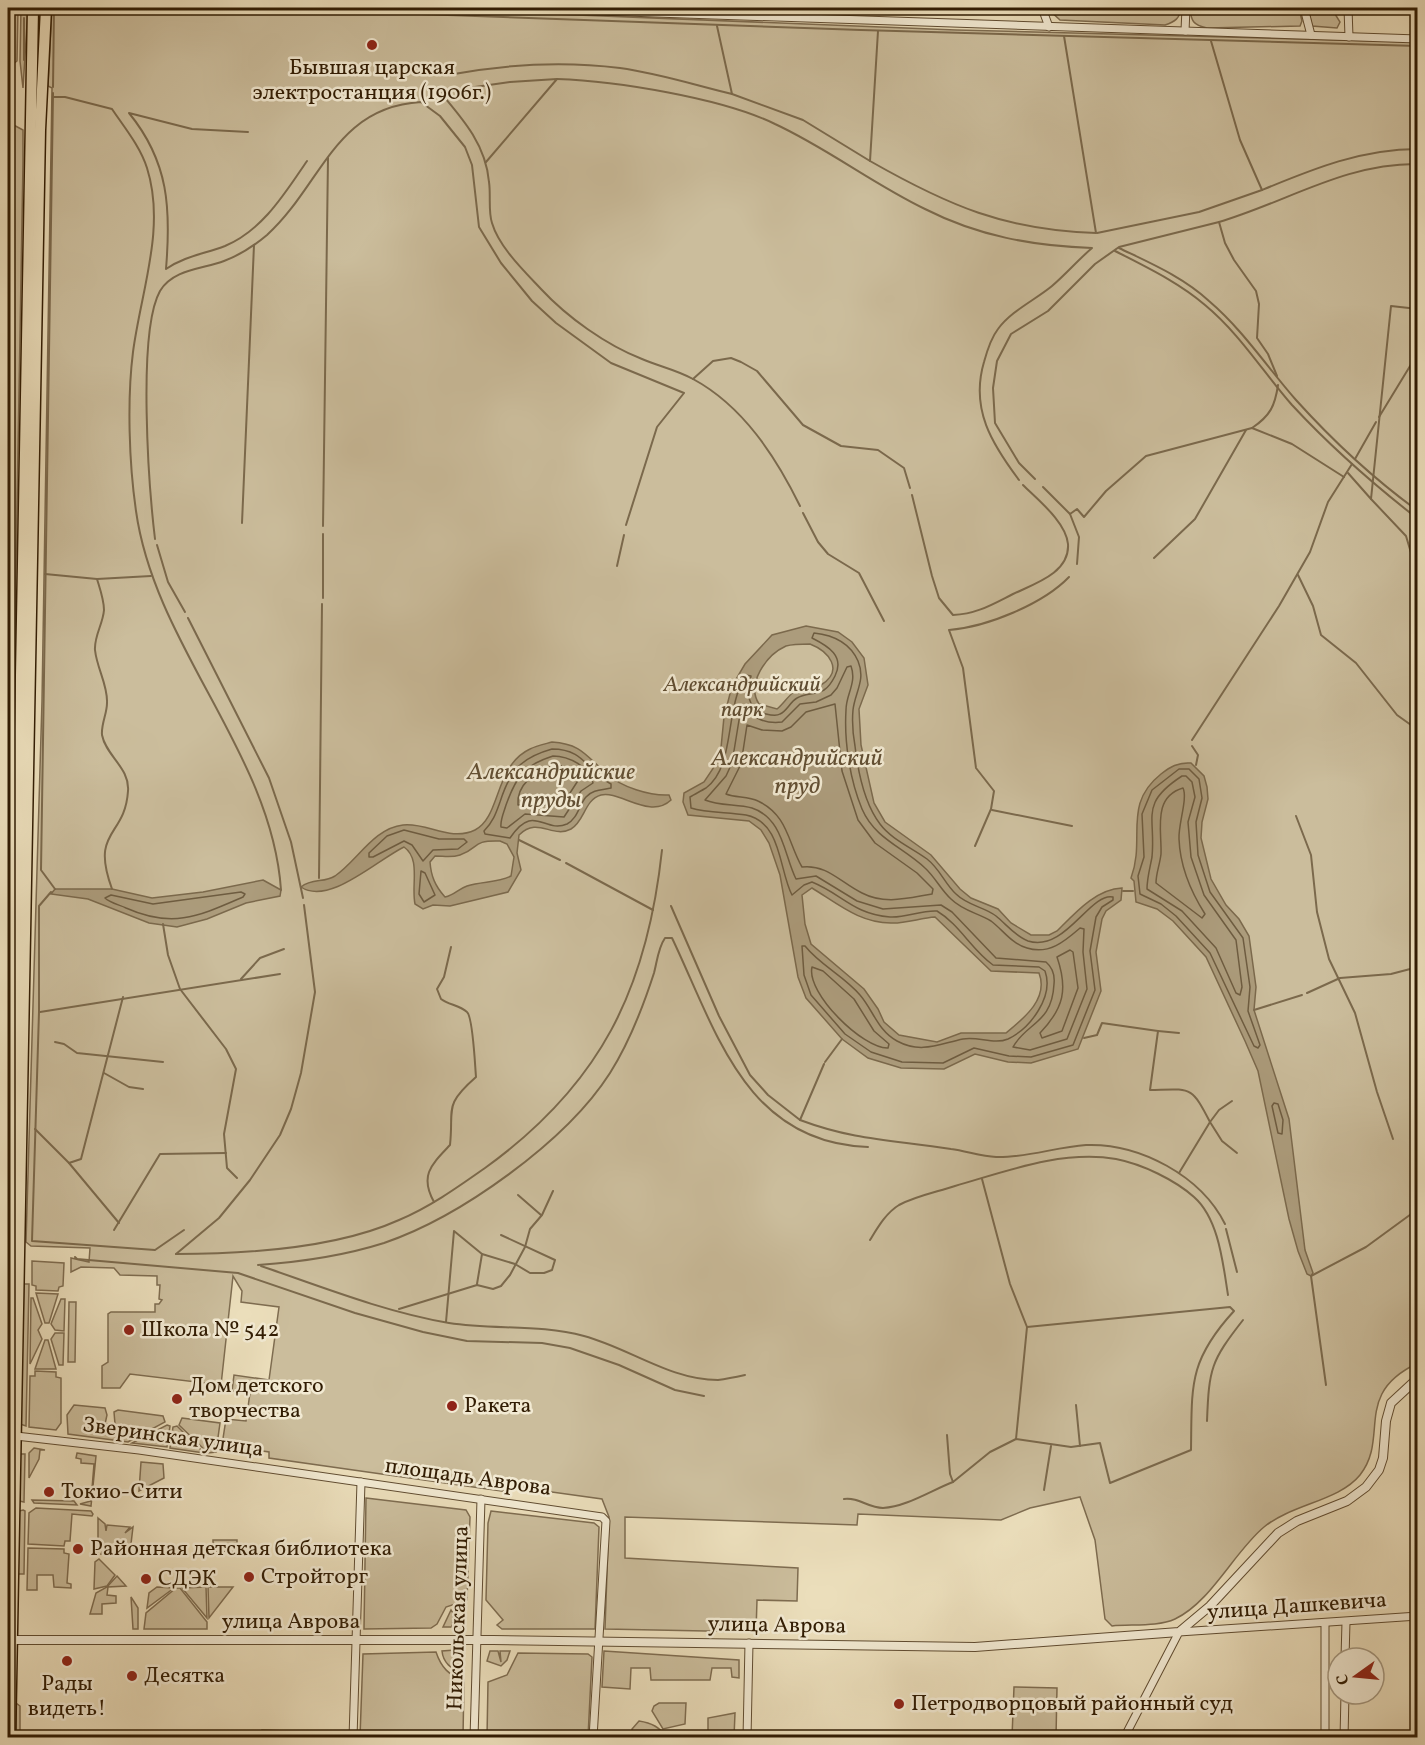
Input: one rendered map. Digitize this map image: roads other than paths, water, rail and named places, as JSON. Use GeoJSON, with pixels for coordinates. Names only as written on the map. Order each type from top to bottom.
{"type":"FeatureCollection","features":[{"type":"Feature","properties":{"kind":"main road"},"geometry":{"type":"LineString","coordinates":[[8,1398],[33,8]]}},
{"type":"Feature","properties":{"kind":"main road"},"geometry":{"type":"LineString","coordinates":[[10,1737],[39,142],[46,8]]}},
{"type":"Feature","properties":{"kind":"street"},"geometry":{"type":"LineString","coordinates":[[511,8],[1418,39]]}},
{"type":"Feature","properties":{"kind":"street"},"geometry":{"type":"LineString","coordinates":[[735,16],[736,8]]}},
{"type":"Feature","properties":{"kind":"street"},"geometry":{"type":"LineString","coordinates":[[1042,8],[1049,27]]}},
{"type":"Feature","properties":{"kind":"street"},"geometry":{"type":"LineString","coordinates":[[1185,31],[1186,8]]}},
{"type":"Feature","properties":{"kind":"street"},"geometry":{"type":"LineString","coordinates":[[1304,8],[1311,36]]}},
{"type":"Feature","properties":{"kind":"street"},"geometry":{"type":"LineString","coordinates":[[1348,8],[1349,37]]}},
{"type":"Feature","properties":{"kind":"street"},"geometry":{"type":"LineString","coordinates":[[1124,1737],[1179,1632],[1220,1596],[1278,1533],[1297,1521],[1347,1501],[1366,1487],[1383,1458],[1386,1420],[1392,1403],[1418,1378]]}},
{"type":"Feature","properties":{"kind":"street","name":"Зверинская улица"},"geometry":{"type":"LineString","coordinates":[[16,1436],[361,1482]]}},
{"type":"Feature","properties":{"kind":"street","name":"площадь Аврова"},"geometry":{"type":"LineString","coordinates":[[353,1737],[361,1482],[597,1514],[606,1521],[593,1737]]}},
{"type":"Feature","properties":{"kind":"street","name":"Никольская улица"},"geometry":{"type":"LineString","coordinates":[[474,1737],[481,1499]]}},
{"type":"Feature","properties":{"kind":"street","name":"улица Дашкевича"},"geometry":{"type":"LineString","coordinates":[[1179,1632],[1418,1616]]}},
{"type":"Feature","properties":{"kind":"street"},"geometry":{"type":"LineString","coordinates":[[1346,1622],[1346,1646]]}},
{"type":"Feature","properties":{"kind":"street"},"geometry":{"type":"LineString","coordinates":[[1325,1623],[1325,1737]]}},
{"type":"Feature","properties":{"kind":"street","name":"улица Аврова"},"geometry":{"type":"LineString","coordinates":[[10,1640],[477,1640],[975,1647],[1179,1632]]}},
{"type":"Feature","properties":{"kind":"street"},"geometry":{"type":"LineString","coordinates":[[747,1737],[749,1643]]}},
{"type":"Feature","properties":{"kind":"street"},"geometry":{"type":"LineString","coordinates":[[1344,1737],[1345,1706]]}},
{"type":"Feature","properties":{"kind":"water","name":"Александрийский пруд"},"geometry":{"type":"Polygon","coordinates":[[[806,626],[838,632],[852,642],[864,658],[868,685],[859,709],[861,745],[874,803],[885,822],[931,855],[960,889],[971,898],[998,909],[1011,923],[1031,935],[1049,935],[1057,931],[1095,897],[1112,889],[1122,888],[1121,900],[1106,911],[1102,919],[1096,952],[1101,991],[1078,1049],[1031,1063],[1008,1062],[975,1054],[944,1069],[901,1068],[868,1058],[842,1039],[806,998],[798,977],[780,875],[769,843],[761,830],[749,821],[688,815],[683,802],[684,793],[704,782],[720,758],[724,717],[732,686],[745,664],[772,635],[806,626]],[[810,644],[786,646],[765,663],[755,688],[759,704],[777,709],[794,692],[818,687],[828,679],[833,667],[831,661],[823,651],[810,644]],[[812,888],[802,895],[805,924],[811,944],[864,989],[884,1022],[899,1035],[937,1042],[961,1033],[1006,1033],[1033,1008],[1040,991],[1039,973],[991,971],[935,917],[898,923],[870,920],[850,912],[812,888]]]}},
{"type":"Feature","properties":{"kind":"water","name":"Александрийские пруды"},"geometry":{"type":"Polygon","coordinates":[[[552,742],[577,748],[613,779],[628,787],[669,795],[671,800],[654,807],[644,806],[617,796],[601,795],[591,801],[579,821],[571,829],[558,831],[532,827],[519,835],[517,853],[521,870],[508,892],[450,906],[433,905],[423,909],[415,904],[414,865],[409,852],[404,847],[339,886],[325,891],[312,891],[301,887],[309,882],[335,876],[375,838],[393,827],[412,825],[457,834],[475,830],[490,814],[504,779],[518,757],[530,749],[552,742]],[[500,841],[484,842],[460,855],[435,856],[430,862],[434,881],[445,897],[467,886],[511,876],[514,857],[507,844],[500,841]]]}},
{"type":"Feature","properties":{"kind":"water"},"geometry":{"type":"Polygon","coordinates":[[[1191,763],[1204,776],[1207,787],[1208,799],[1202,822],[1201,838],[1211,879],[1226,905],[1239,919],[1249,936],[1256,987],[1254,1010],[1289,1119],[1305,1250],[1313,1273],[1311,1276],[1307,1274],[1298,1251],[1289,1219],[1258,1071],[1206,957],[1173,921],[1157,909],[1136,902],[1134,881],[1131,878],[1137,849],[1138,810],[1142,798],[1149,786],[1164,771],[1178,764],[1191,763]]]}},
{"type":"Feature","properties":{"kind":"water"},"geometry":{"type":"Polygon","coordinates":[[[263,880],[281,890],[280,896],[246,903],[207,919],[177,927],[149,923],[88,899],[51,894],[55,889],[112,889],[152,898],[203,892],[263,880]]]}},
{"type":"Feature","properties":{"kind":"waterway"},"geometry":{"type":"LineString","coordinates":[[53,87],[54,8]]}},
{"type":"Feature","properties":{"kind":"waterway"},"geometry":{"type":"LineString","coordinates":[[251,8],[861,30],[1418,46]]}},
{"type":"Feature","properties":{"kind":"waterway"},"geometry":{"type":"LineString","coordinates":[[24,18],[24,60]]}},
{"type":"Feature","properties":{"kind":"waterway"},"geometry":{"type":"LineString","coordinates":[[454,74],[537,65],[599,66],[648,73],[732,94],[717,26]]}},
{"type":"Feature","properties":{"kind":"waterway"},"geometry":{"type":"LineString","coordinates":[[732,94],[803,120],[870,161],[878,31]]}},
{"type":"Feature","properties":{"kind":"waterway"},"geometry":{"type":"LineString","coordinates":[[870,161],[926,191],[978,213],[1033,227],[1096,233],[1064,36]]}},
{"type":"Feature","properties":{"kind":"waterway"},"geometry":{"type":"LineString","coordinates":[[1211,41],[1240,140],[1262,190],[1357,156],[1418,149]]}},
{"type":"Feature","properties":{"kind":"waterway"},"geometry":{"type":"LineString","coordinates":[[557,79],[638,87],[727,106],[775,124],[887,189],[965,226],[1027,242],[1092,248],[1052,286],[1003,323],[993,336],[986,353],[980,379],[982,410],[992,439],[1019,480]]}},
{"type":"Feature","properties":{"kind":"waterway"},"geometry":{"type":"LineString","coordinates":[[440,92],[510,82],[557,79],[486,162]]}},
{"type":"Feature","properties":{"kind":"waterway"},"geometry":{"type":"LineString","coordinates":[[440,92],[465,123],[478,144],[487,169],[490,213],[495,232],[520,267],[563,310],[601,338],[648,362],[693,379],[727,403],[769,451],[800,506]]}},
{"type":"Feature","properties":{"kind":"waterway"},"geometry":{"type":"LineString","coordinates":[[53,93],[41,870],[55,889]]}},
{"type":"Feature","properties":{"kind":"waterway"},"geometry":{"type":"LineString","coordinates":[[53,97],[65,97],[112,109],[136,144],[147,168],[154,213],[153,237],[133,352],[129,410],[130,452],[136,511],[147,561],[165,608],[236,746],[257,793],[273,840],[281,890]]}},
{"type":"Feature","properties":{"kind":"waterway"},"geometry":{"type":"LineString","coordinates":[[155,539],[148,449],[147,374],[153,311],[160,291],[180,274],[230,259],[267,235],[286,215],[332,152],[349,133],[368,118],[392,107],[421,102],[440,116],[465,147],[472,165],[479,227],[501,263],[532,301],[556,323],[611,363],[684,393],[657,427],[626,525]]}},
{"type":"Feature","properties":{"kind":"waterway"},"geometry":{"type":"LineString","coordinates":[[248,132],[192,129],[129,113],[142,131],[160,168],[167,206],[166,269],[187,258],[225,246],[251,230],[272,210],[307,161]]}},
{"type":"Feature","properties":{"kind":"waterway"},"geometry":{"type":"LineString","coordinates":[[323,526],[328,158]]}},
{"type":"Feature","properties":{"kind":"waterway"},"geometry":{"type":"LineString","coordinates":[[1219,222],[1341,177],[1391,165],[1418,164]]}},
{"type":"Feature","properties":{"kind":"waterway"},"geometry":{"type":"LineString","coordinates":[[1097,233],[1199,212],[1262,190]]}},
{"type":"Feature","properties":{"kind":"waterway"},"geometry":{"type":"LineString","coordinates":[[1035,479],[1019,463],[995,423],[993,388],[997,361],[1011,334],[1048,311],[1095,264],[1119,247],[1219,222],[1225,243],[1234,260],[1256,291],[1259,304],[1257,338],[1268,354],[1277,376]]}},
{"type":"Feature","properties":{"kind":"waterway"},"geometry":{"type":"LineString","coordinates":[[242,523],[254,245]]}},
{"type":"Feature","properties":{"kind":"waterway"},"geometry":{"type":"LineString","coordinates":[[1119,248],[1154,265],[1199,292],[1233,324],[1324,430],[1370,473],[1418,511]]}},
{"type":"Feature","properties":{"kind":"waterway"},"geometry":{"type":"LineString","coordinates":[[1115,251],[1173,282],[1218,316],[1306,420],[1352,464],[1418,519]]}},
{"type":"Feature","properties":{"kind":"waterway"},"geometry":{"type":"LineString","coordinates":[[1348,473],[1371,499],[1391,306],[1418,309]]}},
{"type":"Feature","properties":{"kind":"waterway"},"geometry":{"type":"LineString","coordinates":[[1379,417],[1418,353]]}},
{"type":"Feature","properties":{"kind":"waterway"},"geometry":{"type":"LineString","coordinates":[[693,379],[713,361],[731,358],[741,362],[757,371],[803,425],[841,446],[878,450],[904,468],[910,488]]}},
{"type":"Feature","properties":{"kind":"waterway"},"geometry":{"type":"LineString","coordinates":[[1043,487],[1070,514],[1077,509],[1084,517],[1106,491],[1146,456],[1252,428],[1271,410],[1278,385]]}},
{"type":"Feature","properties":{"kind":"waterway"},"geometry":{"type":"LineString","coordinates":[[1355,459],[1376,422]]}},
{"type":"Feature","properties":{"kind":"waterway"},"geometry":{"type":"LineString","coordinates":[[1252,428],[1292,444],[1344,477]]}},
{"type":"Feature","properties":{"kind":"waterway"},"geometry":{"type":"LineString","coordinates":[[1154,558],[1195,519],[1246,430]]}},
{"type":"Feature","properties":{"kind":"waterway"},"geometry":{"type":"LineString","coordinates":[[1192,740],[1279,606],[1310,552],[1328,502],[1352,464]]}},
{"type":"Feature","properties":{"kind":"waterway"},"geometry":{"type":"LineString","coordinates":[[912,495],[939,598],[953,615],[970,613],[992,605],[1049,576],[1063,563],[1068,544],[1062,528],[1050,512],[1023,485]]}},
{"type":"Feature","properties":{"kind":"waterway"},"geometry":{"type":"LineString","coordinates":[[1371,499],[1406,536],[1415,566],[1418,594]]}},
{"type":"Feature","properties":{"kind":"waterway"},"geometry":{"type":"LineString","coordinates":[[803,513],[818,542],[828,554],[859,573],[884,621]]}},
{"type":"Feature","properties":{"kind":"waterway"},"geometry":{"type":"LineString","coordinates":[[1070,514],[1079,537],[1077,564]]}},
{"type":"Feature","properties":{"kind":"waterway"},"geometry":{"type":"LineString","coordinates":[[323,534],[323,598]]}},
{"type":"Feature","properties":{"kind":"waterway"},"geometry":{"type":"LineString","coordinates":[[617,566],[624,535]]}},
{"type":"Feature","properties":{"kind":"waterway"},"geometry":{"type":"LineString","coordinates":[[157,545],[168,582],[185,612]]}},
{"type":"Feature","properties":{"kind":"waterway"},"geometry":{"type":"LineString","coordinates":[[45,574],[97,579],[103,598],[104,610],[95,650],[107,696],[102,735],[128,783],[126,806],[107,844],[105,855],[106,869],[112,889]]}},
{"type":"Feature","properties":{"kind":"waterway"},"geometry":{"type":"LineString","coordinates":[[1298,575],[1313,606],[1321,635],[1356,663],[1397,715],[1418,730]]}},
{"type":"Feature","properties":{"kind":"waterway"},"geometry":{"type":"LineString","coordinates":[[97,579],[151,576]]}},
{"type":"Feature","properties":{"kind":"waterway"},"geometry":{"type":"LineString","coordinates":[[975,846],[991,809],[994,791],[976,768],[963,668],[949,630],[997,619],[1030,605],[1069,577]]}},
{"type":"Feature","properties":{"kind":"waterway"},"geometry":{"type":"LineString","coordinates":[[319,878],[322,604]]}},
{"type":"Feature","properties":{"kind":"waterway"},"geometry":{"type":"LineString","coordinates":[[188,618],[269,778],[291,842],[303,898]]}},
{"type":"Feature","properties":{"kind":"waterway"},"geometry":{"type":"LineString","coordinates":[[1192,746],[1198,755],[1196,765]]}},
{"type":"Feature","properties":{"kind":"waterway"},"geometry":{"type":"LineString","coordinates":[[992,810],[1072,826]]}},
{"type":"Feature","properties":{"kind":"waterway"},"geometry":{"type":"LineString","coordinates":[[1296,816],[1311,855],[1317,912],[1329,959],[1355,1013],[1393,1139]]}},
{"type":"Feature","properties":{"kind":"waterway"},"geometry":{"type":"LineString","coordinates":[[519,840],[560,860]]}},
{"type":"Feature","properties":{"kind":"waterway"},"geometry":{"type":"LineString","coordinates":[[176,1254],[231,1253],[290,1248],[374,1230],[410,1215],[444,1196],[485,1168],[525,1136],[559,1103],[588,1068],[611,1030],[630,990],[644,947],[655,900],[662,850]]}},
{"type":"Feature","properties":{"kind":"waterway"},"geometry":{"type":"LineString","coordinates":[[566,863],[653,910]]}},
{"type":"Feature","properties":{"kind":"waterway"},"geometry":{"type":"LineString","coordinates":[[1123,891],[1133,891]]}},
{"type":"Feature","properties":{"kind":"waterway"},"geometry":{"type":"LineString","coordinates":[[51,892],[39,906],[39,1012],[32,1241],[155,1250],[184,1230]]}},
{"type":"Feature","properties":{"kind":"waterway"},"geometry":{"type":"LineString","coordinates":[[176,1254],[219,1218],[250,1180],[280,1135],[291,1109],[301,1073],[315,992],[304,905]]}},
{"type":"Feature","properties":{"kind":"waterway"},"geometry":{"type":"LineString","coordinates":[[671,906],[719,1016],[750,1075],[768,1095],[800,1120],[824,1064]]}},
{"type":"Feature","properties":{"kind":"waterway"},"geometry":{"type":"LineString","coordinates":[[163,924],[168,955],[180,989],[226,1049],[236,1069],[224,1134],[227,1168],[237,1178]]}},
{"type":"Feature","properties":{"kind":"waterway"},"geometry":{"type":"LineString","coordinates":[[258,1265],[353,1252],[414,1231],[477,1196],[539,1150],[591,1099],[610,1073],[640,1012],[665,938],[672,938],[721,1044],[740,1076],[764,1103],[792,1126],[826,1141],[868,1147]]}},
{"type":"Feature","properties":{"kind":"waterway"},"geometry":{"type":"LineString","coordinates":[[434,1202],[428,1184],[430,1170],[450,1145],[454,1102],[476,1077],[469,1016],[464,1010],[441,999],[437,989],[444,977],[451,947]]}},
{"type":"Feature","properties":{"kind":"waterway"},"geometry":{"type":"LineString","coordinates":[[241,979],[260,958],[284,949]]}},
{"type":"Feature","properties":{"kind":"waterway"},"geometry":{"type":"LineString","coordinates":[[1307,993],[1340,978],[1391,974],[1414,968]]}},
{"type":"Feature","properties":{"kind":"waterway"},"geometry":{"type":"LineString","coordinates":[[40,1012],[280,974]]}},
{"type":"Feature","properties":{"kind":"waterway"},"geometry":{"type":"LineString","coordinates":[[1254,1010],[1302,995]]}},
{"type":"Feature","properties":{"kind":"waterway"},"geometry":{"type":"LineString","coordinates":[[35,1129],[69,1163],[81,1159],[123,997]]}},
{"type":"Feature","properties":{"kind":"waterway"},"geometry":{"type":"LineString","coordinates":[[1084,1038],[1097,1035],[1102,1023],[1158,1031],[1150,1090],[1174,1089],[1188,1092],[1198,1101],[1210,1122],[1179,1173]]}},
{"type":"Feature","properties":{"kind":"waterway"},"geometry":{"type":"LineString","coordinates":[[1158,1031],[1179,1033]]}},
{"type":"Feature","properties":{"kind":"waterway"},"geometry":{"type":"LineString","coordinates":[[825,1062],[842,1039]]}},
{"type":"Feature","properties":{"kind":"waterway"},"geometry":{"type":"LineString","coordinates":[[55,1042],[64,1044],[77,1053],[163,1062]]}},
{"type":"Feature","properties":{"kind":"waterway"},"geometry":{"type":"LineString","coordinates":[[104,1073],[129,1087],[143,1089]]}},
{"type":"Feature","properties":{"kind":"waterway"},"geometry":{"type":"LineString","coordinates":[[1232,1101],[1219,1110],[1210,1122],[1222,1141],[1237,1153]]}},
{"type":"Feature","properties":{"kind":"waterway"},"geometry":{"type":"LineString","coordinates":[[800,1120],[858,1136],[985,1156],[1018,1156],[1086,1145],[1127,1150],[1147,1156],[1185,1177],[1201,1191],[1225,1224]]}},
{"type":"Feature","properties":{"kind":"waterway"},"geometry":{"type":"LineString","coordinates":[[114,1230],[160,1154],[226,1153]]}},
{"type":"Feature","properties":{"kind":"waterway"},"geometry":{"type":"LineString","coordinates":[[870,1240],[894,1208],[919,1197],[994,1174],[1055,1160],[1075,1157],[1116,1159],[1168,1179],[1194,1197],[1202,1206],[1209,1217],[1218,1243],[1228,1295]]}},
{"type":"Feature","properties":{"kind":"waterway"},"geometry":{"type":"LineString","coordinates":[[69,1163],[119,1223]]}},
{"type":"Feature","properties":{"kind":"waterway"},"geometry":{"type":"LineString","coordinates":[[982,1179],[1010,1284],[1027,1327],[1016,1439]]}},
{"type":"Feature","properties":{"kind":"waterway"},"geometry":{"type":"LineString","coordinates":[[399,1309],[477,1285],[493,1289],[501,1286],[510,1275],[525,1247],[530,1229],[542,1215],[553,1191]]}},
{"type":"Feature","properties":{"kind":"waterway"},"geometry":{"type":"LineString","coordinates":[[518,1195],[541,1215]]}},
{"type":"Feature","properties":{"kind":"waterway"},"geometry":{"type":"LineString","coordinates":[[1326,1385],[1311,1276],[1366,1247],[1418,1209]]}},
{"type":"Feature","properties":{"kind":"waterway"},"geometry":{"type":"LineString","coordinates":[[1226,1229],[1237,1272]]}},
{"type":"Feature","properties":{"kind":"waterway"},"geometry":{"type":"LineString","coordinates":[[446,1322],[454,1231],[482,1254],[515,1264],[530,1273],[544,1273],[552,1270],[555,1260],[501,1235]]}},
{"type":"Feature","properties":{"kind":"waterway"},"geometry":{"type":"LineString","coordinates":[[477,1284],[482,1254]]}},
{"type":"Feature","properties":{"kind":"waterway"},"geometry":{"type":"LineString","coordinates":[[75,1257],[238,1273],[355,1313],[423,1332],[467,1341],[542,1343],[570,1348],[619,1365],[675,1390],[704,1396]]}},
{"type":"Feature","properties":{"kind":"waterway"},"geometry":{"type":"LineString","coordinates":[[261,1266],[354,1298],[425,1318],[466,1325],[567,1332],[601,1341],[666,1369],[700,1379],[718,1380],[745,1375]]}},
{"type":"Feature","properties":{"kind":"waterway"},"geometry":{"type":"LineString","coordinates":[[947,1435],[950,1474],[953,1482],[990,1452],[1016,1439],[1071,1447],[1100,1443],[1110,1483],[1191,1450],[1193,1391],[1200,1360],[1219,1329],[1234,1311],[1230,1307],[1027,1327]]}},
{"type":"Feature","properties":{"kind":"waterway"},"geometry":{"type":"LineString","coordinates":[[1207,1421],[1209,1389],[1214,1366],[1224,1346],[1243,1320]]}},
{"type":"Feature","properties":{"kind":"waterway"},"geometry":{"type":"LineString","coordinates":[[1076,1405],[1080,1446]]}},
{"type":"Feature","properties":{"kind":"waterway"},"geometry":{"type":"LineString","coordinates":[[1044,1490],[1051,1446]]}},
{"type":"Feature","properties":{"kind":"waterway"},"geometry":{"type":"LineString","coordinates":[[844,1499],[878,1508],[892,1507],[953,1482]]}},
{"type":"Feature","properties":{"kind":"place","name":"Бывшая царская электростанция (1906г.)"},"geometry":{"type":"Point","coordinates":[372,45]}},
{"type":"Feature","properties":{"kind":"place","name":"Школа № 542"},"geometry":{"type":"Point","coordinates":[129,1330]}},
{"type":"Feature","properties":{"kind":"place","name":"Дом детского творчества"},"geometry":{"type":"Point","coordinates":[177,1399]}},
{"type":"Feature","properties":{"kind":"place","name":"Ракета"},"geometry":{"type":"Point","coordinates":[452,1406]}},
{"type":"Feature","properties":{"kind":"place","name":"Токио-Сити"},"geometry":{"type":"Point","coordinates":[49,1492]}},
{"type":"Feature","properties":{"kind":"place","name":"Районная детская библиотека"},"geometry":{"type":"Point","coordinates":[78,1549]}},
{"type":"Feature","properties":{"kind":"place","name":"Стройторг"},"geometry":{"type":"Point","coordinates":[249,1577]}},
{"type":"Feature","properties":{"kind":"place","name":"СДЭК"},"geometry":{"type":"Point","coordinates":[146,1579]}},
{"type":"Feature","properties":{"kind":"place","name":"Рады видеть!"},"geometry":{"type":"Point","coordinates":[67,1661]}},
{"type":"Feature","properties":{"kind":"place","name":"Десятка"},"geometry":{"type":"Point","coordinates":[132,1676]}},
{"type":"Feature","properties":{"kind":"place","name":"Петродворцовый районный суд"},"geometry":{"type":"Point","coordinates":[899,1704]}},
{"type":"Feature","properties":{"kind":"park label","name":"Александрийский парк"},"geometry":{"type":"Point","coordinates":[742,698]}}]}
